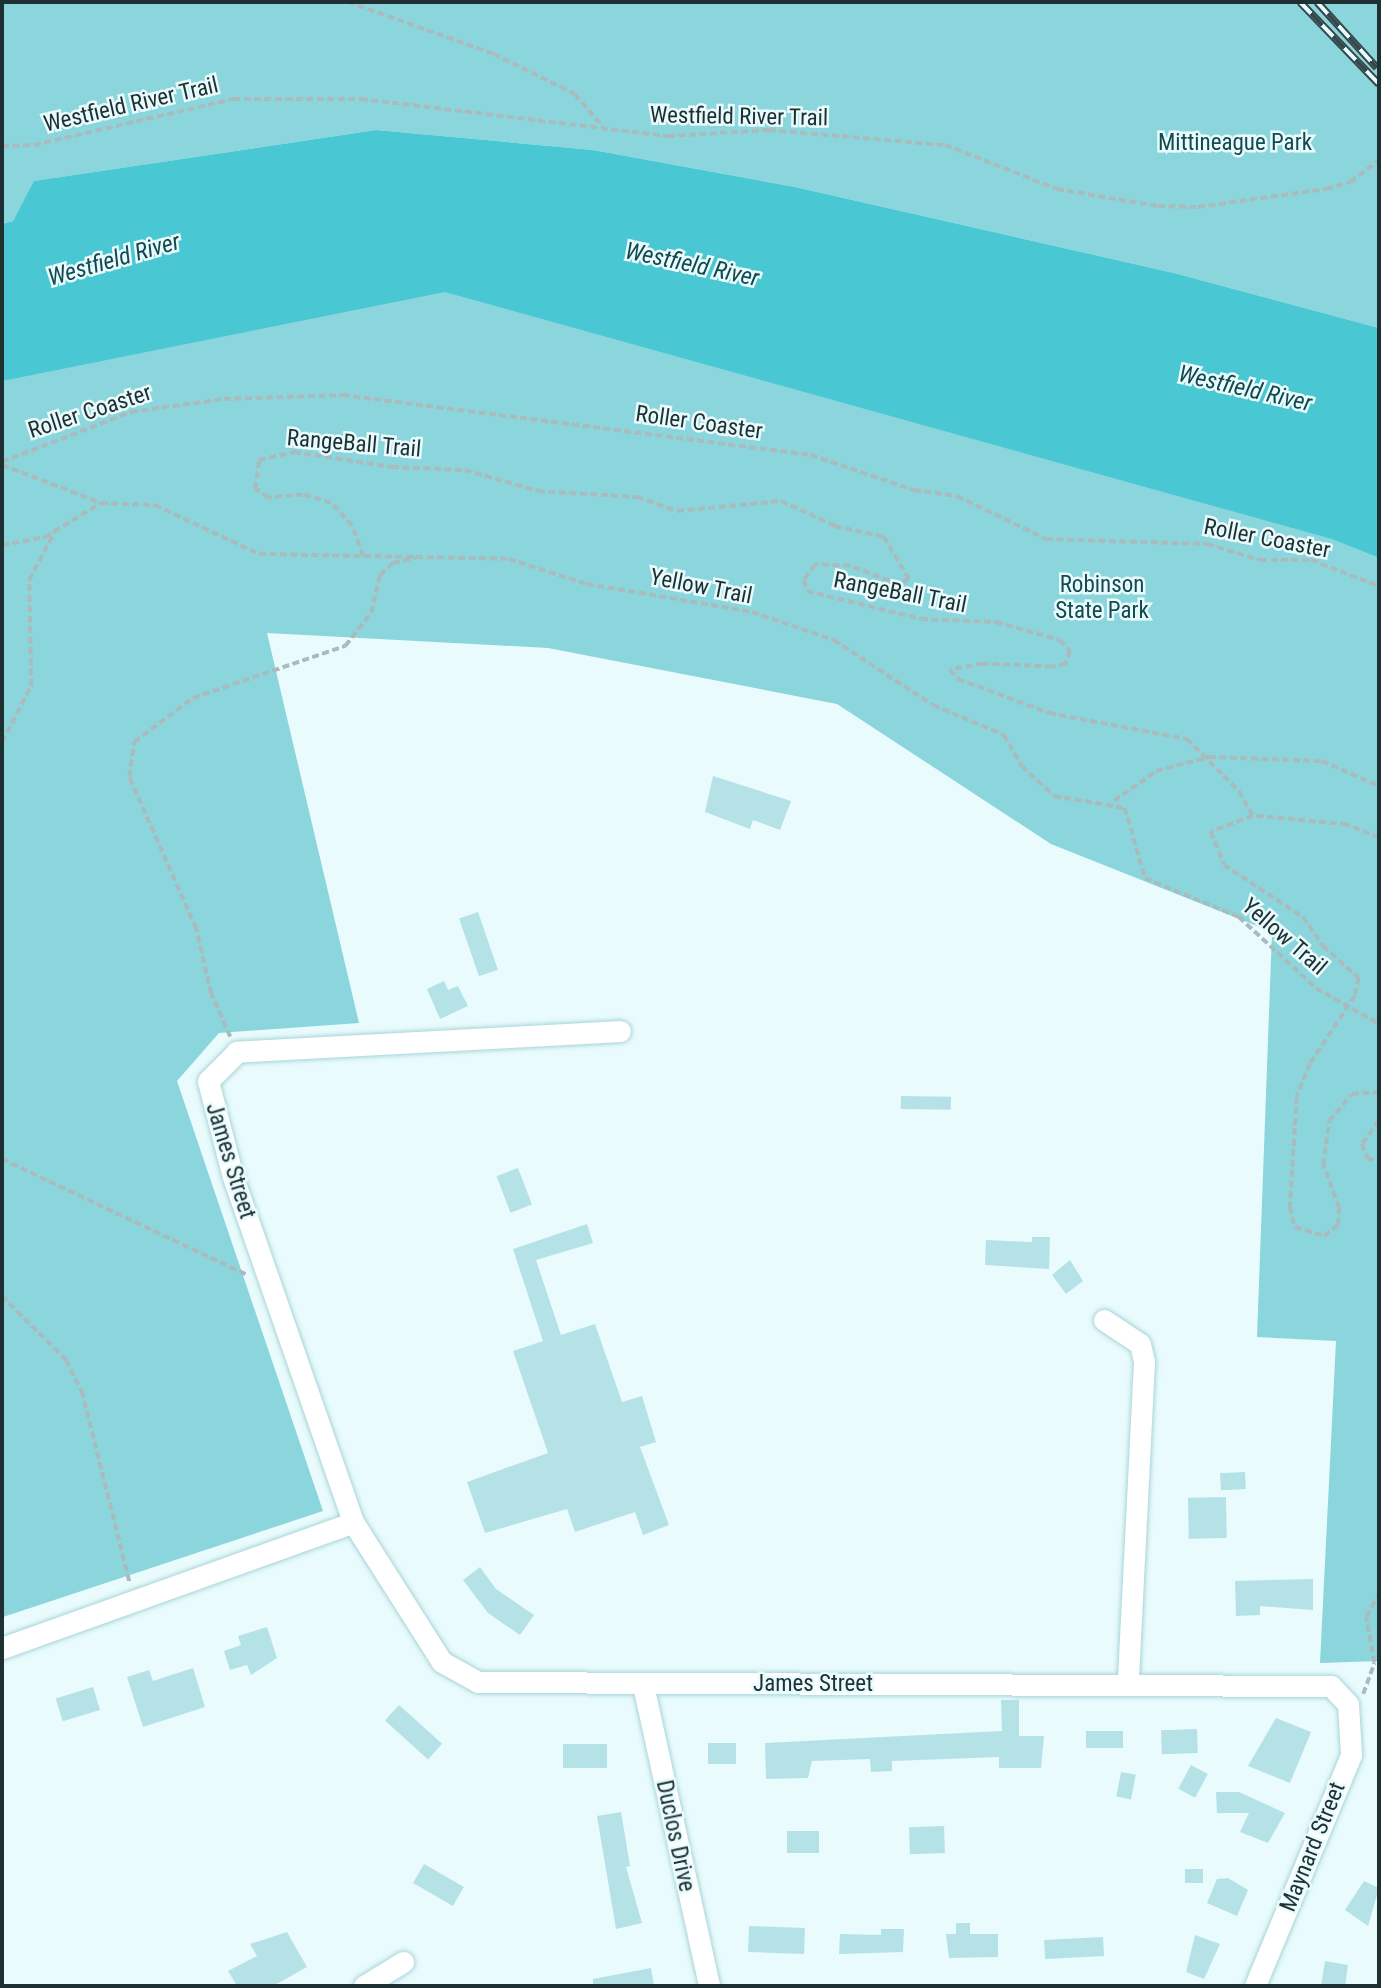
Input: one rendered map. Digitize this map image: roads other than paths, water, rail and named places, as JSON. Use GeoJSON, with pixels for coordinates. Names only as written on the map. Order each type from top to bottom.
{"type":"FeatureCollection","features":[{"type":"Feature","properties":{"kind":"street","name":"James Street"},"geometry":{"type":"LineString","coordinates":[[620,1031],[237,1052],[208,1081],[271,1287],[353,1522],[442,1662],[478,1682],[643,1685],[1128,1682],[1331,1686],[1348,1704]]}},
{"type":"Feature","properties":{"kind":"street"},"geometry":{"type":"LineString","coordinates":[[1104,1320],[1140,1344],[1144,1362],[1128,1682]]}},
{"type":"Feature","properties":{"kind":"street"},"geometry":{"type":"LineString","coordinates":[[2,1648],[134,1598],[353,1522]]}},
{"type":"Feature","properties":{"kind":"street","name":"Duclos Drive"},"geometry":{"type":"LineString","coordinates":[[643,1685],[709,1986]]}},
{"type":"Feature","properties":{"kind":"street","name":"Maynard Street"},"geometry":{"type":"LineString","coordinates":[[1255,1986],[1351,1755],[1348,1704]]}},
{"type":"Feature","properties":{"kind":"street"},"geometry":{"type":"LineString","coordinates":[[364,1986],[403,1962]]}},
{"type":"Feature","properties":{"kind":"water","name":"Westfield River"},"geometry":{"type":"Polygon","coordinates":[[[376,130],[593,150],[795,187],[1174,273],[1379,328],[1379,558],[1332,539],[445,292],[2,381],[2,224],[13,221],[34,181],[376,130]]]}},
{"type":"Feature","properties":{"kind":"railway"},"geometry":{"type":"LineString","coordinates":[[1300,2],[1379,84]]}},
{"type":"Feature","properties":{"kind":"railway"},"geometry":{"type":"LineString","coordinates":[[1317,2],[1377,68]]}},
{"type":"Feature","properties":{"kind":"park label","name":"Mittineague Park"},"geometry":{"type":"Point","coordinates":[1235,143]}},
{"type":"Feature","properties":{"kind":"park label","name":"Robinson State Park"},"geometry":{"type":"Point","coordinates":[1102,598]}}]}
